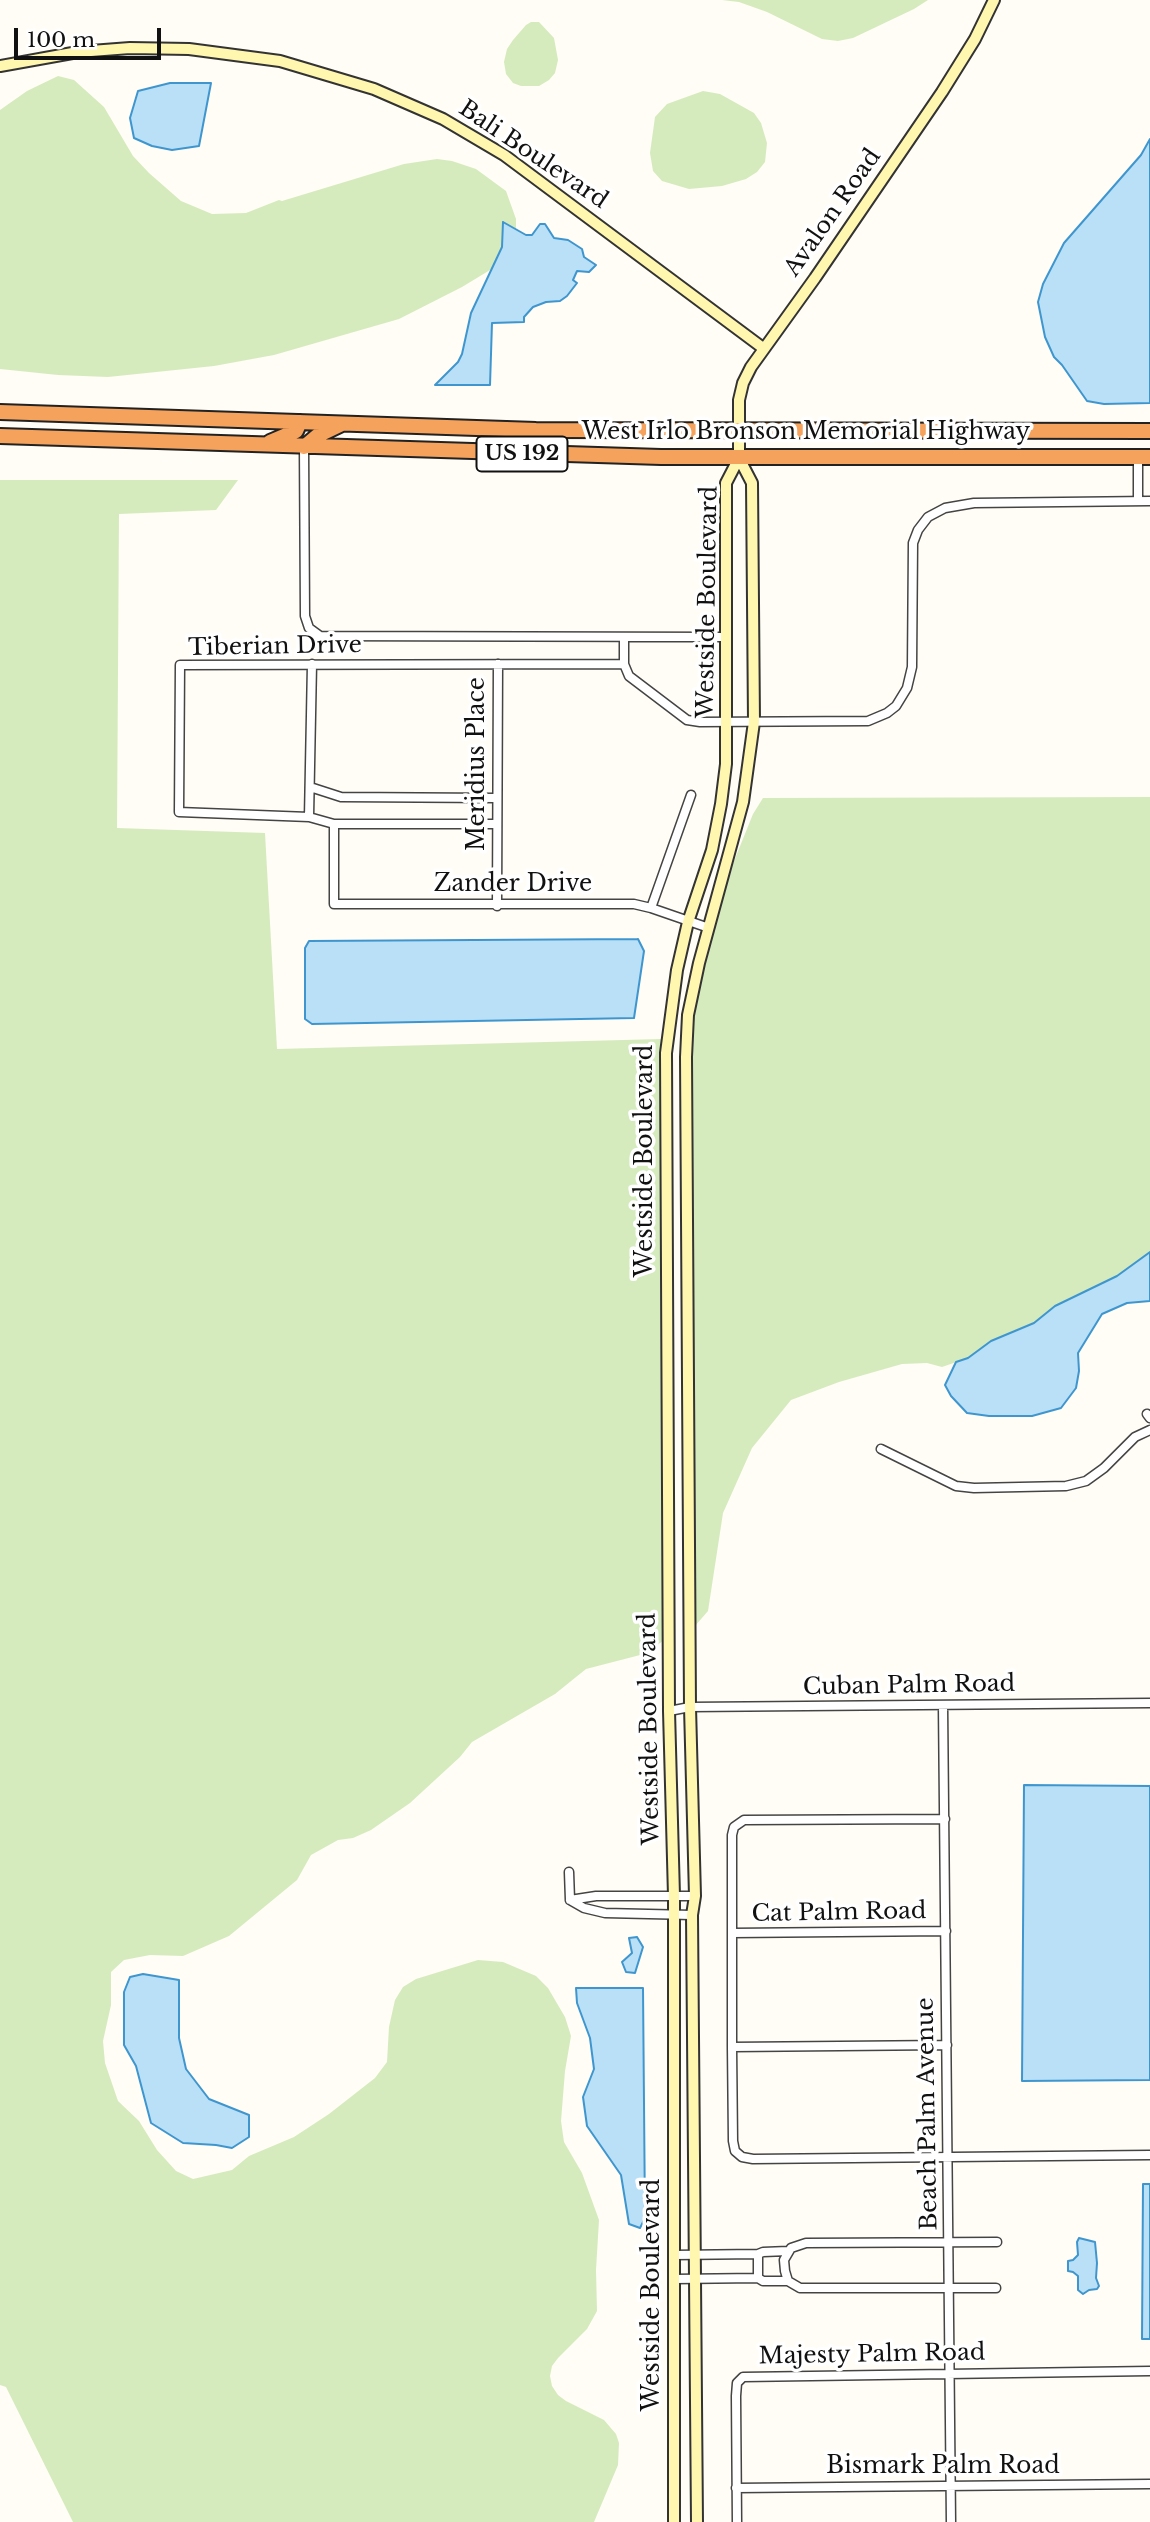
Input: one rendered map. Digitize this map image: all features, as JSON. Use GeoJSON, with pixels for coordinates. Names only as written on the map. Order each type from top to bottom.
{"type":"FeatureCollection","features":[{"type":"Feature","properties":{"kind":"highway","name":"West Irlo Bronson Memorial Highway"},"geometry":{"type":"LineString","coordinates":[[0,412],[536,430],[1150,431]]}},
{"type":"Feature","properties":{"kind":"highway"},"geometry":{"type":"LineString","coordinates":[[259,446],[289,436],[296,431],[300,422]]}},
{"type":"Feature","properties":{"kind":"highway"},"geometry":{"type":"LineString","coordinates":[[304,447],[317,436],[343,423]]}},
{"type":"Feature","properties":{"kind":"highway","name":"West Irlo Bronson Memorial Highway"},"geometry":{"type":"LineString","coordinates":[[0,436],[259,446],[739,458],[1144,457]]}},
{"type":"Feature","properties":{"kind":"highway"},"geometry":{"type":"LineString","coordinates":[[1144,457],[1150,445]]}},
{"type":"Feature","properties":{"kind":"street","name":"Avalon Road"},"geometry":{"type":"LineString","coordinates":[[739,458],[739,400],[743,383],[763,348],[815,278],[942,92],[975,39],[994,0]]}},
{"type":"Feature","properties":{"kind":"street","name":"Bali Boulevard"},"geometry":{"type":"LineString","coordinates":[[0,66],[78,52],[130,48],[188,49],[280,61],[374,89],[443,119],[504,155],[763,348]]}},
{"type":"Feature","properties":{"kind":"street"},"geometry":{"type":"LineString","coordinates":[[304,447],[304,609],[306,622],[314,633],[328,638],[727,637]]}},
{"type":"Feature","properties":{"kind":"street"},"geometry":{"type":"LineString","coordinates":[[1138,501],[1144,457]]}},
{"type":"Feature","properties":{"kind":"street","name":"Westside Boulevard"},"geometry":{"type":"LineString","coordinates":[[674,2522],[674,1896],[669,1711],[666,1053],[677,970],[688,922],[712,850],[722,804],[727,722],[726,483],[739,458]]}},
{"type":"Feature","properties":{"kind":"street","name":"Westside Boulevard"},"geometry":{"type":"LineString","coordinates":[[697,2522],[692,1915],[695,1896],[686,1057],[688,1015],[699,963],[744,802],[754,722],[752,483],[739,458]]}},
{"type":"Feature","properties":{"kind":"street"},"geometry":{"type":"LineString","coordinates":[[624,637],[624,664],[634,681],[681,717],[693,722],[868,721],[896,706],[907,688],[912,667],[913,543],[923,523],[936,512],[974,503],[1150,501]]}},
{"type":"Feature","properties":{"kind":"street"},"geometry":{"type":"LineString","coordinates":[[309,817],[312,664]]}},
{"type":"Feature","properties":{"kind":"street","name":"Meridius Place"},"geometry":{"type":"LineString","coordinates":[[497,906],[498,664]]}},
{"type":"Feature","properties":{"kind":"street","name":"Tiberian Drive"},"geometry":{"type":"LineString","coordinates":[[497,824],[334,824],[309,817],[179,812],[180,665],[624,664]]}},
{"type":"Feature","properties":{"kind":"street"},"geometry":{"type":"LineString","coordinates":[[310,787],[341,797],[496,797]]}},
{"type":"Feature","properties":{"kind":"street"},"geometry":{"type":"LineString","coordinates":[[651,908],[691,795]]}},
{"type":"Feature","properties":{"kind":"street","name":"Zander Drive"},"geometry":{"type":"LineString","coordinates":[[334,824],[334,904],[634,904],[709,928]]}},
{"type":"Feature","properties":{"kind":"street"},"geometry":{"type":"LineString","coordinates":[[881,1449],[956,1486],[1066,1486],[1086,1481],[1104,1468],[1135,1437],[1150,1430]]}},
{"type":"Feature","properties":{"kind":"street","name":"Cuban Palm Road"},"geometry":{"type":"LineString","coordinates":[[669,1711],[691,1707],[1150,1703]]}},
{"type":"Feature","properties":{"kind":"street","name":"Beach Palm Avenue"},"geometry":{"type":"LineString","coordinates":[[943,1705],[951,2522]]}},
{"type":"Feature","properties":{"kind":"street"},"geometry":{"type":"LineString","coordinates":[[945,1819],[740,1821],[734,1827],[733,2141],[738,2155],[753,2159],[1150,2155]]}},
{"type":"Feature","properties":{"kind":"street"},"geometry":{"type":"LineString","coordinates":[[569,1872],[570,1900]]}},
{"type":"Feature","properties":{"kind":"street"},"geometry":{"type":"LineString","coordinates":[[570,1900],[589,1896],[695,1896]]}},
{"type":"Feature","properties":{"kind":"street"},"geometry":{"type":"LineString","coordinates":[[625,1896],[625,1914]]}},
{"type":"Feature","properties":{"kind":"street"},"geometry":{"type":"LineString","coordinates":[[570,1900],[591,1910],[625,1914],[692,1915]]}},
{"type":"Feature","properties":{"kind":"street","name":"Cat Palm Road"},"geometry":{"type":"LineString","coordinates":[[732,1933],[946,1931]]}},
{"type":"Feature","properties":{"kind":"street"},"geometry":{"type":"LineString","coordinates":[[732,2047],[947,2045]]}},
{"type":"Feature","properties":{"kind":"street"},"geometry":{"type":"LineString","coordinates":[[996,2288],[805,2289],[788,2281],[784,2259],[795,2245],[806,2243],[997,2242]]}},
{"type":"Feature","properties":{"kind":"street"},"geometry":{"type":"LineString","coordinates":[[674,2255],[758,2255],[763,2252],[788,2251]]}},
{"type":"Feature","properties":{"kind":"street"},"geometry":{"type":"LineString","coordinates":[[758,2255],[758,2278]]}},
{"type":"Feature","properties":{"kind":"street"},"geometry":{"type":"LineString","coordinates":[[674,2279],[758,2278],[763,2281],[788,2281]]}},
{"type":"Feature","properties":{"kind":"street","name":"Majesty Palm Road"},"geometry":{"type":"LineString","coordinates":[[737,2522],[736,2396],[737,2383],[743,2377],[1150,2371]]}},
{"type":"Feature","properties":{"kind":"street","name":"Bismark Palm Road"},"geometry":{"type":"LineString","coordinates":[[736,2488],[1150,2484]]}},
{"type":"Feature","properties":{"kind":"green space"},"geometry":{"type":"Polygon","coordinates":[[[722,0],[928,0],[853,38],[838,41],[822,39],[767,12],[739,2],[722,0]]]}},
{"type":"Feature","properties":{"kind":"green space"},"geometry":{"type":"Polygon","coordinates":[[[531,22],[539,22],[554,38],[558,60],[555,73],[549,80],[539,86],[521,86],[513,83],[506,74],[504,62],[507,49],[513,40],[531,22]]]}},
{"type":"Feature","properties":{"kind":"green space"},"geometry":{"type":"Polygon","coordinates":[[[58,76],[74,80],[104,107],[133,156],[149,173],[181,201],[212,214],[246,213],[279,200],[404,164],[437,159],[476,169],[506,191],[516,219],[516,239],[495,267],[399,319],[274,355],[214,366],[108,377],[0,369],[0,110],[27,91],[58,76]]]}},
{"type":"Feature","properties":{"kind":"green space"},"geometry":{"type":"Polygon","coordinates":[[[703,91],[720,94],[754,113],[761,123],[767,143],[765,162],[757,172],[746,179],[722,186],[689,189],[662,181],[653,171],[650,153],[655,117],[667,104],[703,91]]]}},
{"type":"Feature","properties":{"kind":"green space"},"geometry":{"type":"Polygon","coordinates":[[[0,480],[238,480],[216,510],[119,514],[117,828],[265,833],[277,1049],[662,1039],[663,1641],[644,1654],[586,1669],[555,1694],[472,1742],[460,1757],[410,1803],[371,1830],[353,1838],[338,1840],[311,1855],[297,1880],[229,1936],[183,1956],[150,1955],[124,1960],[111,1972],[111,2005],[103,2041],[105,2063],[118,2101],[139,2121],[157,2150],[176,2171],[193,2179],[232,2170],[249,2156],[294,2137],[375,2078],[387,2062],[389,2027],[395,2000],[403,1987],[416,1979],[478,1960],[503,1962],[536,1976],[548,1988],[565,2017],[571,2036],[561,2121],[564,2142],[582,2173],[599,2220],[597,2311],[587,2329],[552,2366],[550,2376],[558,2395],[604,2420],[616,2434],[619,2443],[618,2465],[594,2522],[73,2522],[6,2387],[0,2385],[0,480]]]}},
{"type":"Feature","properties":{"kind":"green space"},"geometry":{"type":"Polygon","coordinates":[[[1150,797],[1150,1252],[1117,1276],[1055,1306],[1034,1323],[991,1341],[968,1358],[942,1367],[927,1363],[902,1364],[839,1382],[791,1400],[752,1448],[723,1513],[708,1611],[695,1626],[691,1058],[694,1016],[704,965],[730,871],[753,814],[763,798],[1150,797]]]}},
{"type":"Feature","properties":{"kind":"water"},"geometry":{"type":"Polygon","coordinates":[[[170,83],[211,83],[199,146],[172,150],[152,146],[134,138],[130,118],[138,91],[170,83]]]}},
{"type":"Feature","properties":{"kind":"water"},"geometry":{"type":"Polygon","coordinates":[[[1150,139],[1150,403],[1104,404],[1087,401],[1054,357],[1045,337],[1038,302],[1043,284],[1064,243],[1141,155],[1150,139]]]}},
{"type":"Feature","properties":{"kind":"water"},"geometry":{"type":"Polygon","coordinates":[[[503,222],[526,235],[532,235],[540,224],[545,224],[554,238],[568,240],[582,249],[584,257],[596,265],[589,272],[577,271],[573,280],[577,283],[567,296],[560,301],[533,307],[524,317],[524,322],[492,323],[490,385],[435,385],[458,362],[462,354],[471,313],[502,247],[503,222]]]}},
{"type":"Feature","properties":{"kind":"water"},"geometry":{"type":"Polygon","coordinates":[[[638,939],[644,951],[634,1018],[312,1024],[305,1019],[305,948],[309,941],[638,939]]]}},
{"type":"Feature","properties":{"kind":"water"},"geometry":{"type":"Polygon","coordinates":[[[1150,1252],[1150,1301],[1127,1303],[1102,1314],[1078,1353],[1076,1388],[1061,1408],[1032,1416],[989,1416],[967,1413],[951,1396],[945,1385],[956,1362],[968,1358],[991,1341],[1034,1323],[1055,1306],[1117,1276],[1150,1252]]]}},
{"type":"Feature","properties":{"kind":"water"},"geometry":{"type":"Polygon","coordinates":[[[1024,1785],[1150,1786],[1150,2080],[1022,2081],[1024,1785]]]}},
{"type":"Feature","properties":{"kind":"water"},"geometry":{"type":"Polygon","coordinates":[[[637,1937],[643,1947],[635,1973],[626,1972],[622,1962],[632,1953],[629,1938],[637,1937]]]}},
{"type":"Feature","properties":{"kind":"water"},"geometry":{"type":"Polygon","coordinates":[[[143,1974],[179,1980],[179,2038],[186,2069],[209,2099],[249,2115],[249,2137],[232,2148],[183,2143],[151,2123],[136,2066],[124,2045],[124,1992],[130,1977],[143,1974]]]}},
{"type":"Feature","properties":{"kind":"water"},"geometry":{"type":"Polygon","coordinates":[[[576,1988],[643,1988],[645,2218],[640,2228],[629,2224],[621,2175],[587,2126],[583,2097],[594,2069],[590,2038],[577,2003],[576,1988]]]}},
{"type":"Feature","properties":{"kind":"water"},"geometry":{"type":"Polygon","coordinates":[[[1143,2184],[1150,2184],[1150,2339],[1142,2339],[1143,2184]]]}},
{"type":"Feature","properties":{"kind":"water"},"geometry":{"type":"Polygon","coordinates":[[[1079,2238],[1095,2242],[1096,2278],[1099,2286],[1083,2294],[1078,2290],[1078,2276],[1068,2271],[1068,2261],[1078,2255],[1079,2238]]]}}]}
